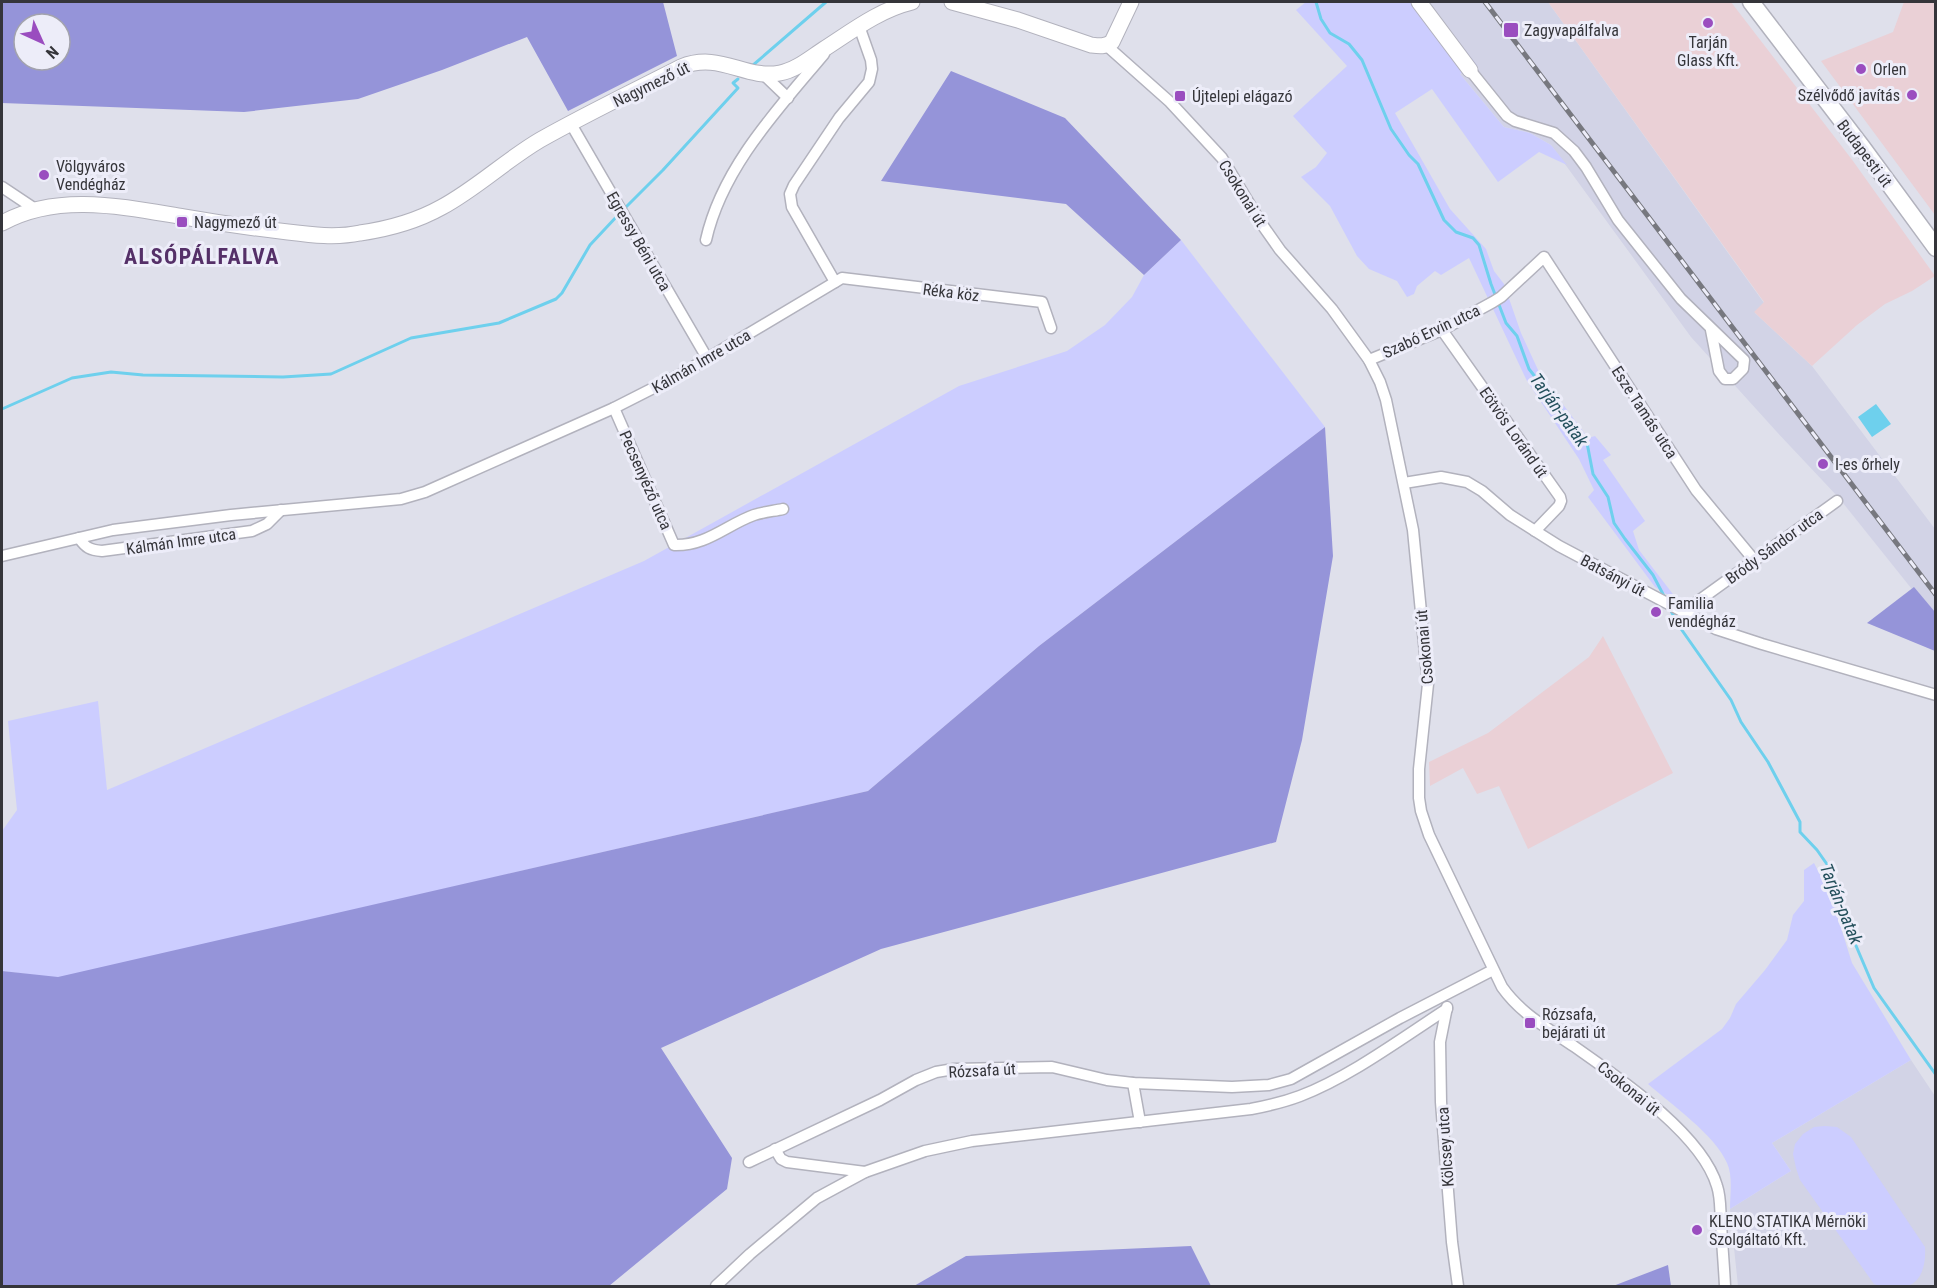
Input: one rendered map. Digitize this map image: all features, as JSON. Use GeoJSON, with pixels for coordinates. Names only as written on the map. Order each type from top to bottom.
{"type":"FeatureCollection","features":[{"type":"Feature","properties":{"kind":"main road","name":"Nagymező út"},"geometry":{"type":"LineString","coordinates":[[2,223],[35,209],[68,205],[122,207],[256,229],[326,236],[360,233],[419,218],[443,207],[540,140],[692,63],[714,62],[763,74],[781,73],[790,70],[831,44],[888,5],[912,2]]}},
{"type":"Feature","properties":{"kind":"main road"},"geometry":{"type":"LineString","coordinates":[[952,2],[1017,20],[1090,45],[1107,46],[1116,34],[1131,2]]}},
{"type":"Feature","properties":{"kind":"main road"},"geometry":{"type":"LineString","coordinates":[[1419,2],[1470,70]]}},
{"type":"Feature","properties":{"kind":"main road","name":"Budapesti út"},"geometry":{"type":"LineString","coordinates":[[1751,2],[1935,248]]}},
{"type":"Feature","properties":{"kind":"street"},"geometry":{"type":"LineString","coordinates":[[835,282],[792,207],[790,194],[839,118],[869,82],[872,69],[871,60],[859,26]]}},
{"type":"Feature","properties":{"kind":"street","name":"Nagymező út"},"geometry":{"type":"LineString","coordinates":[[706,240],[713,215],[726,185],[764,127],[831,44]]}},
{"type":"Feature","properties":{"kind":"street","name":"Csokonai út"},"geometry":{"type":"LineString","coordinates":[[1107,46],[1170,102],[1222,158],[1280,250],[1332,309],[1369,360],[1386,400],[1413,530],[1428,668],[1428,696],[1419,769],[1421,811],[1429,835],[1493,970],[1509,997],[1522,1011],[1618,1077],[1677,1127],[1713,1173],[1719,1192],[1725,1287]]}},
{"type":"Feature","properties":{"kind":"street"},"geometry":{"type":"LineString","coordinates":[[1470,70],[1507,116],[1515,121],[1554,133],[1574,152],[1586,167],[1618,220],[1681,299],[1712,330]]}},
{"type":"Feature","properties":{"kind":"street"},"geometry":{"type":"LineString","coordinates":[[763,74],[788,98]]}},
{"type":"Feature","properties":{"kind":"street","name":"Egressy Béni utca"},"geometry":{"type":"LineString","coordinates":[[571,124],[707,358]]}},
{"type":"Feature","properties":{"kind":"street"},"geometry":{"type":"LineString","coordinates":[[2,187],[35,209]]}},
{"type":"Feature","properties":{"kind":"street","name":"Szabó Ervin utca"},"geometry":{"type":"LineString","coordinates":[[1369,360],[1442,330],[1497,300],[1544,257]]}},
{"type":"Feature","properties":{"kind":"street","name":"Esze Tamás utca"},"geometry":{"type":"LineString","coordinates":[[1544,257],[1696,490],[1754,560]]}},
{"type":"Feature","properties":{"kind":"street","name":"Réka köz"},"geometry":{"type":"LineString","coordinates":[[835,282],[842,278],[1042,303],[1051,328]]}},
{"type":"Feature","properties":{"kind":"street","name":"Kálmán Imre utca"},"geometry":{"type":"LineString","coordinates":[[2,556],[113,530],[281,510],[401,499],[425,492],[614,408],[681,374],[835,282]]}},
{"type":"Feature","properties":{"kind":"street","name":"Eötvös Loránd út"},"geometry":{"type":"LineString","coordinates":[[1442,330],[1560,497],[1559,506],[1535,531]]}},
{"type":"Feature","properties":{"kind":"street","name":"Pecsenyéző utca"},"geometry":{"type":"LineString","coordinates":[[614,408],[674,545],[685,545],[712,537],[754,515],[783,509]]}},
{"type":"Feature","properties":{"kind":"street","name":"Batsányi út"},"geometry":{"type":"LineString","coordinates":[[1404,483],[1441,477],[1475,485],[1505,511],[1535,531],[1678,610],[1716,628],[1762,644],[1935,695]]}},
{"type":"Feature","properties":{"kind":"street","name":"Bródy Sándor utca"},"geometry":{"type":"LineString","coordinates":[[1678,610],[1837,501]]}},
{"type":"Feature","properties":{"kind":"street","name":"Kálmán Imre utca"},"geometry":{"type":"LineString","coordinates":[[79,538],[85,547],[102,551],[252,531],[267,524],[281,510]]}},
{"type":"Feature","properties":{"kind":"street","name":"Rózsafa út"},"geometry":{"type":"LineString","coordinates":[[749,1162],[797,1141],[916,1080],[936,1072],[954,1069],[1052,1067],[1107,1080],[1133,1083],[1232,1087],[1269,1085],[1291,1079],[1493,970]]}},
{"type":"Feature","properties":{"kind":"street"},"geometry":{"type":"LineString","coordinates":[[716,1287],[750,1254],[817,1198],[865,1172],[925,1151],[972,1141],[1251,1109],[1300,1096],[1336,1080],[1447,1009],[1446,995]]}},
{"type":"Feature","properties":{"kind":"street","name":"Kölcsey utca"},"geometry":{"type":"LineString","coordinates":[[1447,1009],[1440,1042],[1441,1102],[1452,1242],[1458,1287]]}},
{"type":"Feature","properties":{"kind":"street"},"geometry":{"type":"LineString","coordinates":[[1133,1083],[1140,1122]]}},
{"type":"Feature","properties":{"kind":"street"},"geometry":{"type":"LineString","coordinates":[[775,1149],[781,1159],[787,1162],[865,1172]]}},
{"type":"Feature","properties":{"kind":"shaded area"},"geometry":{"type":"Polygon","coordinates":[[[2,2],[663,2],[677,56],[568,111],[527,37],[358,99],[244,112],[2,103],[2,2]]]}},
{"type":"Feature","properties":{"kind":"shaded area"},"geometry":{"type":"Polygon","coordinates":[[[1306,2],[1428,2],[1477,65],[1460,74],[1504,127],[1530,133],[1551,145],[1567,165],[1539,152],[1498,182],[1432,89],[1395,113],[1450,209],[1486,249],[1494,271],[1504,284],[1521,333],[1539,372],[1588,438],[1595,436],[1611,455],[1603,460],[1645,521],[1633,531],[1639,550],[1679,602],[1655,587],[1588,497],[1594,490],[1579,459],[1527,381],[1469,258],[1441,275],[1435,271],[1417,286],[1414,294],[1407,297],[1397,281],[1369,269],[1357,256],[1330,206],[1301,177],[1316,167],[1327,153],[1293,116],[1347,66],[1296,10],[1306,2]]]}},
{"type":"Feature","properties":{"kind":"shaded area"},"geometry":{"type":"Polygon","coordinates":[[[1428,2],[1548,2],[1764,303],[1755,313],[1812,366],[1935,529],[1935,618],[1839,498],[1691,337],[1551,145],[1530,133],[1504,127],[1460,74],[1476,64],[1428,2]]]}},
{"type":"Feature","properties":{"kind":"shaded area"},"geometry":{"type":"Polygon","coordinates":[[[1548,2],[1731,2],[1853,161],[1935,276],[1912,291],[1885,304],[1857,325],[1812,366],[1754,312],[1764,302],[1548,2]]]}},
{"type":"Feature","properties":{"kind":"shaded area"},"geometry":{"type":"Polygon","coordinates":[[[1904,2],[1935,2],[1935,215],[1821,61],[1893,32],[1904,2]]]}},
{"type":"Feature","properties":{"kind":"shaded area"},"geometry":{"type":"Polygon","coordinates":[[[951,71],[1065,118],[1181,240],[1144,275],[1066,204],[881,181],[951,71]]]}},
{"type":"Feature","properties":{"kind":"shaded area"},"geometry":{"type":"Polygon","coordinates":[[[1181,240],[1325,427],[1039,646],[868,791],[58,978],[2,971],[2,831],[17,810],[8,721],[98,701],[107,790],[644,561],[959,386],[1067,351],[1105,325],[1132,297],[1144,275],[1181,240]]]}},
{"type":"Feature","properties":{"kind":"shaded area"},"geometry":{"type":"Polygon","coordinates":[[[1876,404],[1891,424],[1872,437],[1858,417],[1876,404]]]}},
{"type":"Feature","properties":{"kind":"shaded area"},"geometry":{"type":"Polygon","coordinates":[[[1325,427],[1333,556],[1302,740],[1276,842],[881,949],[661,1048],[732,1158],[727,1189],[609,1286],[2,1286],[2,971],[58,977],[868,791],[1039,646],[1325,427]]]}},
{"type":"Feature","properties":{"kind":"shaded area"},"geometry":{"type":"Polygon","coordinates":[[[1914,587],[1935,612],[1935,651],[1867,623],[1914,587]]]}},
{"type":"Feature","properties":{"kind":"shaded area"},"geometry":{"type":"Polygon","coordinates":[[[1603,636],[1673,773],[1528,849],[1499,786],[1477,794],[1463,768],[1430,786],[1429,762],[1488,733],[1589,657],[1603,636]]]}},
{"type":"Feature","properties":{"kind":"shaded area"},"geometry":{"type":"Polygon","coordinates":[[[1814,863],[1831,896],[1852,963],[1911,1060],[1772,1143],[1791,1171],[1730,1209],[1730,1174],[1721,1153],[1703,1131],[1648,1084],[1722,1029],[1736,1004],[1787,940],[1793,915],[1804,901],[1804,870],[1814,863]]]}},
{"type":"Feature","properties":{"kind":"shaded area"},"geometry":{"type":"Polygon","coordinates":[[[1911,1060],[1935,1096],[1935,1286],[1738,1286],[1730,1209],[1791,1171],[1772,1143],[1911,1060]]]}},
{"type":"Feature","properties":{"kind":"shaded area"},"geometry":{"type":"Polygon","coordinates":[[[1814,1127],[1837,1127],[1851,1137],[1925,1247],[1925,1258],[1920,1276],[1912,1284],[1901,1287],[1874,1284],[1800,1180],[1793,1154],[1795,1144],[1803,1134],[1814,1127]]]}},
{"type":"Feature","properties":{"kind":"shaded area"},"geometry":{"type":"Polygon","coordinates":[[[1191,1246],[1211,1286],[914,1286],[966,1256],[1191,1246]]]}},
{"type":"Feature","properties":{"kind":"shaded area"},"geometry":{"type":"Polygon","coordinates":[[[1668,1265],[1671,1286],[1613,1286],[1668,1265]]]}},
{"type":"Feature","properties":{"kind":"waterway"},"geometry":{"type":"LineString","coordinates":[[752,66],[826,2]]}},
{"type":"Feature","properties":{"kind":"waterway","name":"Tarján-patak"},"geometry":{"type":"LineString","coordinates":[[1316,2],[1321,19],[1330,33],[1349,44],[1362,60],[1391,129],[1418,164],[1444,220],[1456,232],[1473,238],[1479,245],[1506,323],[1517,336],[1529,369],[1587,443],[1593,474],[1608,497],[1614,523],[1653,575],[1665,598]]}},
{"type":"Feature","properties":{"kind":"waterway"},"geometry":{"type":"LineString","coordinates":[[624,209],[738,88],[733,83],[738,79]]}},
{"type":"Feature","properties":{"kind":"waterway"},"geometry":{"type":"LineString","coordinates":[[2,409],[72,378],[111,372],[143,375],[283,377],[331,374],[411,338],[499,323],[556,299],[562,293],[590,245],[619,214]]}},
{"type":"Feature","properties":{"kind":"waterway","name":"Tarján-patak"},"geometry":{"type":"LineString","coordinates":[[1669,607],[1679,626],[1731,700],[1741,722],[1768,762],[1800,822],[1800,832],[1831,870],[1851,934],[1874,988],[1936,1075]]}},
{"type":"Feature","properties":{"kind":"railway"},"geometry":{"type":"LineString","coordinates":[[1485,2],[1936,595]]}},
{"type":"Feature","properties":{"kind":"place","name":"Tarján Glass Kft."},"geometry":{"type":"Point","coordinates":[1708,23]}},
{"type":"Feature","properties":{"kind":"place","name":"Zagyvapálfalva"},"geometry":{"type":"Point","coordinates":[1511,30]}},
{"type":"Feature","properties":{"kind":"place","name":"Orlen"},"geometry":{"type":"Point","coordinates":[1861,69]}},
{"type":"Feature","properties":{"kind":"place","name":"Szélvődő javítás"},"geometry":{"type":"Point","coordinates":[1912,95]}},
{"type":"Feature","properties":{"kind":"place","name":"Újtelepi elágazó"},"geometry":{"type":"Point","coordinates":[1180,96]}},
{"type":"Feature","properties":{"kind":"place","name":"Völgyváros Vendégház"},"geometry":{"type":"Point","coordinates":[44,175]}},
{"type":"Feature","properties":{"kind":"place","name":"Nagymező út"},"geometry":{"type":"Point","coordinates":[182,222]}},
{"type":"Feature","properties":{"kind":"place","name":"I-es őrhely"},"geometry":{"type":"Point","coordinates":[1823,464]}},
{"type":"Feature","properties":{"kind":"place","name":"Familia vendégház"},"geometry":{"type":"Point","coordinates":[1656,612]}},
{"type":"Feature","properties":{"kind":"place","name":"Rózsafa, bejárati út"},"geometry":{"type":"Point","coordinates":[1530,1023]}},
{"type":"Feature","properties":{"kind":"place","name":"KLENO STATIKA Mérnöki Szolgáltató Kft."},"geometry":{"type":"Point","coordinates":[1697,1230]}},
{"type":"Feature","properties":{"kind":"district","name":"ALSÓPÁLFALVA"},"geometry":{"type":"Point","coordinates":[202,256]}}]}
